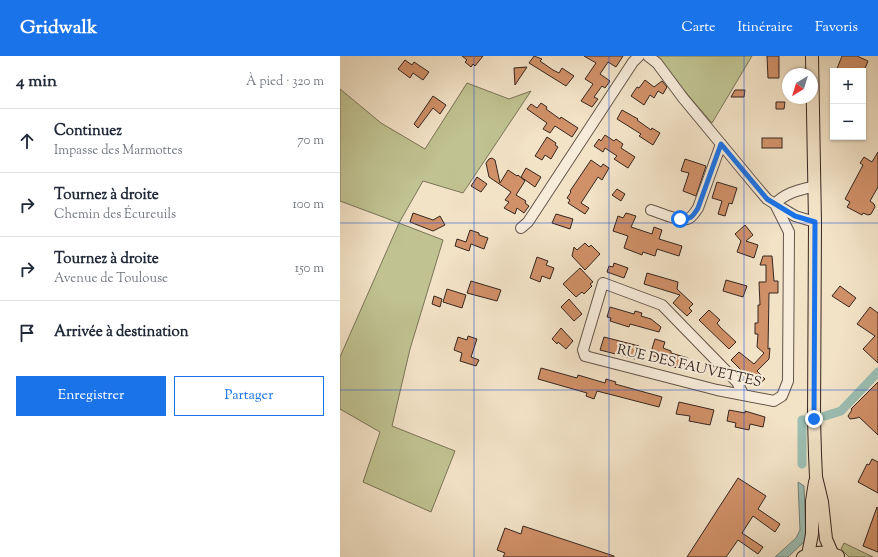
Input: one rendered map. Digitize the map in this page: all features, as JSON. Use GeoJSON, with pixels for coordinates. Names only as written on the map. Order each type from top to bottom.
{"type":"FeatureCollection","features":[{"type":"Feature","properties":{"kind":"main road"},"geometry":{"type":"LineString","coordinates":[[812,56],[815,186],[814,419],[816,477],[812,501],[812,534],[805,556],[820,553],[835,555]]}},
{"type":"Feature","properties":{"kind":"main road"},"geometry":{"type":"LineString","coordinates":[[816,477],[822,502],[826,539],[835,555]]}},
{"type":"Feature","properties":{"kind":"street"},"geometry":{"type":"LineString","coordinates":[[521,228],[528,222],[633,62],[639,56]]}},
{"type":"Feature","properties":{"kind":"street"},"geometry":{"type":"LineString","coordinates":[[648,56],[657,63],[767,199],[795,216],[815,222]]}},
{"type":"Feature","properties":{"kind":"street"},"geometry":{"type":"LineString","coordinates":[[650,210],[687,220],[693,215],[698,208],[721,144]]}},
{"type":"Feature","properties":{"kind":"street"},"geometry":{"type":"LineString","coordinates":[[775,204],[781,197],[787,194],[815,186]]}},
{"type":"Feature","properties":{"kind":"street","name":"RUE DES FAUVETTES"},"geometry":{"type":"LineString","coordinates":[[743,394],[736,382],[662,306],[603,283],[583,350],[585,356],[717,390],[774,401],[782,396],[788,381],[789,232],[775,204]]}},
{"type":"Feature","properties":{"kind":"green space"},"geometry":{"type":"Polygon","coordinates":[[[657,56],[752,56],[712,123],[664,67],[657,56]]]}},
{"type":"Feature","properties":{"kind":"green space"},"geometry":{"type":"Polygon","coordinates":[[[467,83],[509,99],[531,91],[463,193],[423,181],[399,223],[340,201],[340,89],[381,123],[425,149],[467,83]]]}},
{"type":"Feature","properties":{"kind":"green space"},"geometry":{"type":"Polygon","coordinates":[[[399,223],[443,240],[410,349],[392,426],[455,451],[431,512],[363,482],[380,432],[340,409],[340,357],[399,223]]]}},
{"type":"Feature","properties":{"kind":"green space"},"geometry":{"type":"Polygon","coordinates":[[[844,543],[873,557],[849,557],[841,549],[844,543]]]}},
{"type":"Feature","properties":{"kind":"water"},"geometry":{"type":"Polygon","coordinates":[[[798,482],[804,486],[806,540],[788,557],[775,557],[796,538],[800,530],[798,482]]]}},
{"type":"Feature","properties":{"kind":"building"},"geometry":{"type":"Polygon","coordinates":[[[462,56],[483,56],[475,66],[473,64],[471,67],[465,62],[467,60],[462,56]]]}},
{"type":"Feature","properties":{"kind":"building"},"geometry":{"type":"Polygon","coordinates":[[[534,56],[542,59],[540,61],[559,73],[562,68],[574,76],[566,86],[529,63],[534,56]]]}},
{"type":"Feature","properties":{"kind":"building"},"geometry":{"type":"Polygon","coordinates":[[[584,56],[623,56],[616,67],[608,62],[600,74],[610,81],[605,88],[602,86],[594,97],[598,99],[592,107],[581,101],[593,84],[585,79],[596,63],[584,56]]]}},
{"type":"Feature","properties":{"kind":"building"},"geometry":{"type":"Polygon","coordinates":[[[767,56],[779,56],[779,78],[768,78],[767,56]]]}},
{"type":"Feature","properties":{"kind":"building"},"geometry":{"type":"Polygon","coordinates":[[[842,56],[857,56],[868,61],[865,68],[837,68],[842,56]]]}},
{"type":"Feature","properties":{"kind":"building"},"geometry":{"type":"Polygon","coordinates":[[[405,60],[412,65],[414,62],[429,72],[423,80],[413,73],[410,78],[398,69],[405,60]]]}},
{"type":"Feature","properties":{"kind":"building"},"geometry":{"type":"Polygon","coordinates":[[[527,67],[515,85],[514,68],[527,67]]]}},
{"type":"Feature","properties":{"kind":"building"},"geometry":{"type":"Polygon","coordinates":[[[645,80],[654,87],[662,81],[667,87],[663,94],[658,91],[654,98],[650,95],[644,105],[631,96],[637,87],[639,88],[645,80]]]}},
{"type":"Feature","properties":{"kind":"building"},"geometry":{"type":"Polygon","coordinates":[[[735,90],[745,90],[744,97],[731,97],[735,90]]]}},
{"type":"Feature","properties":{"kind":"building"},"geometry":{"type":"Polygon","coordinates":[[[433,96],[446,105],[440,114],[433,108],[418,128],[414,124],[433,96]]]}},
{"type":"Feature","properties":{"kind":"building"},"geometry":{"type":"Polygon","coordinates":[[[776,102],[782,102],[782,104],[785,104],[784,109],[776,109],[776,102]]]}},
{"type":"Feature","properties":{"kind":"building"},"geometry":{"type":"Polygon","coordinates":[[[541,103],[547,107],[546,109],[560,119],[561,117],[578,128],[572,137],[555,126],[550,133],[543,129],[547,123],[527,109],[531,104],[537,108],[541,103]]]}},
{"type":"Feature","properties":{"kind":"building"},"geometry":{"type":"Polygon","coordinates":[[[622,110],[638,119],[637,120],[651,130],[652,128],[660,133],[653,145],[639,136],[641,134],[617,119],[622,110]]]}},
{"type":"Feature","properties":{"kind":"building"},"geometry":{"type":"Polygon","coordinates":[[[605,135],[614,141],[616,139],[623,144],[621,148],[635,157],[628,168],[614,159],[617,156],[605,148],[603,152],[594,146],[599,139],[601,141],[605,135]]]}},
{"type":"Feature","properties":{"kind":"building"},"geometry":{"type":"Polygon","coordinates":[[[547,137],[556,143],[555,145],[558,147],[551,159],[545,155],[542,160],[535,156],[547,137]]]}},
{"type":"Feature","properties":{"kind":"building"},"geometry":{"type":"Polygon","coordinates":[[[762,138],[782,138],[782,148],[762,148],[762,138]]]}},
{"type":"Feature","properties":{"kind":"building"},"geometry":{"type":"Polygon","coordinates":[[[878,152],[878,187],[870,201],[875,207],[871,214],[868,215],[863,213],[862,215],[847,207],[850,202],[845,199],[863,165],[860,163],[864,157],[872,162],[878,152]]]}},
{"type":"Feature","properties":{"kind":"building"},"geometry":{"type":"Polygon","coordinates":[[[492,158],[495,160],[500,183],[508,170],[517,176],[518,175],[525,181],[516,195],[526,201],[525,203],[529,206],[524,213],[517,208],[515,214],[504,208],[509,202],[505,200],[511,192],[489,177],[486,163],[492,158]]]}},
{"type":"Feature","properties":{"kind":"building"},"geometry":{"type":"Polygon","coordinates":[[[685,159],[706,166],[696,196],[683,191],[689,173],[681,171],[685,159]]]}},
{"type":"Feature","properties":{"kind":"building"},"geometry":{"type":"Polygon","coordinates":[[[591,160],[601,167],[603,164],[609,168],[602,180],[598,177],[581,203],[589,208],[585,214],[568,203],[570,200],[567,198],[571,192],[570,191],[591,160]]]}},
{"type":"Feature","properties":{"kind":"building"},"geometry":{"type":"Polygon","coordinates":[[[526,168],[541,177],[535,187],[521,177],[526,168]]]}},
{"type":"Feature","properties":{"kind":"building"},"geometry":{"type":"Polygon","coordinates":[[[477,177],[487,184],[481,192],[471,186],[477,177]]]}},
{"type":"Feature","properties":{"kind":"building"},"geometry":{"type":"Polygon","coordinates":[[[717,182],[737,188],[732,204],[729,203],[725,216],[718,214],[722,201],[712,198],[717,182]]]}},
{"type":"Feature","properties":{"kind":"building"},"geometry":{"type":"Polygon","coordinates":[[[617,189],[625,194],[621,201],[612,195],[617,189]]]}},
{"type":"Feature","properties":{"kind":"building"},"geometry":{"type":"Polygon","coordinates":[[[413,213],[433,220],[440,216],[445,225],[433,231],[410,222],[413,213]]]}},
{"type":"Feature","properties":{"kind":"building"},"geometry":{"type":"Polygon","coordinates":[[[626,213],[636,216],[631,227],[652,234],[654,227],[662,230],[659,239],[682,246],[679,256],[657,249],[655,256],[643,252],[642,255],[624,248],[628,236],[613,231],[618,216],[623,218],[626,213]]]}},
{"type":"Feature","properties":{"kind":"building"},"geometry":{"type":"Polygon","coordinates":[[[556,214],[573,219],[570,229],[552,223],[556,214]]]}},
{"type":"Feature","properties":{"kind":"building"},"geometry":{"type":"Polygon","coordinates":[[[745,225],[753,235],[746,241],[758,245],[754,258],[737,252],[741,241],[735,234],[745,225]]]}},
{"type":"Feature","properties":{"kind":"building"},"geometry":{"type":"Polygon","coordinates":[[[470,230],[488,238],[484,249],[471,244],[469,251],[455,246],[457,239],[466,242],[470,230]]]}},
{"type":"Feature","properties":{"kind":"building"},"geometry":{"type":"Polygon","coordinates":[[[585,243],[589,247],[591,245],[600,254],[585,270],[572,256],[574,247],[577,250],[585,243]]]}},
{"type":"Feature","properties":{"kind":"building"},"geometry":{"type":"Polygon","coordinates":[[[763,256],[772,256],[774,281],[778,281],[778,293],[769,293],[769,359],[757,371],[765,379],[757,386],[731,360],[739,352],[754,364],[764,353],[757,347],[758,334],[755,334],[755,323],[758,323],[758,305],[760,305],[759,282],[766,282],[766,265],[760,265],[763,256]]]}},
{"type":"Feature","properties":{"kind":"building"},"geometry":{"type":"Polygon","coordinates":[[[537,257],[548,261],[546,265],[554,268],[550,279],[542,276],[540,282],[530,278],[537,257]]]}},
{"type":"Feature","properties":{"kind":"building"},"geometry":{"type":"Polygon","coordinates":[[[614,263],[628,268],[624,278],[607,272],[609,266],[613,267],[614,263]]]}},
{"type":"Feature","properties":{"kind":"building"},"geometry":{"type":"Polygon","coordinates":[[[580,268],[593,282],[590,284],[592,286],[584,294],[582,292],[576,297],[563,284],[580,268]]]}},
{"type":"Feature","properties":{"kind":"building"},"geometry":{"type":"Polygon","coordinates":[[[647,273],[678,282],[677,289],[693,304],[689,308],[692,311],[687,316],[673,303],[680,295],[644,284],[647,273]]]}},
{"type":"Feature","properties":{"kind":"building"},"geometry":{"type":"Polygon","coordinates":[[[726,280],[747,286],[743,297],[723,291],[726,280]]]}},
{"type":"Feature","properties":{"kind":"building"},"geometry":{"type":"Polygon","coordinates":[[[471,281],[501,290],[497,301],[467,293],[471,281]]]}},
{"type":"Feature","properties":{"kind":"building"},"geometry":{"type":"Polygon","coordinates":[[[840,286],[856,298],[849,307],[832,296],[840,286]]]}},
{"type":"Feature","properties":{"kind":"building"},"geometry":{"type":"Polygon","coordinates":[[[447,289],[466,295],[462,308],[443,302],[447,289]]]}},
{"type":"Feature","properties":{"kind":"building"},"geometry":{"type":"Polygon","coordinates":[[[434,296],[442,299],[440,307],[432,304],[434,296]]]}},
{"type":"Feature","properties":{"kind":"building"},"geometry":{"type":"Polygon","coordinates":[[[569,299],[582,314],[574,321],[561,307],[569,299]]]}},
{"type":"Feature","properties":{"kind":"building"},"geometry":{"type":"Polygon","coordinates":[[[610,307],[634,314],[635,311],[642,313],[641,316],[651,319],[661,327],[659,332],[630,324],[629,327],[610,321],[611,318],[607,317],[610,307]]]}},
{"type":"Feature","properties":{"kind":"building"},"geometry":{"type":"Polygon","coordinates":[[[870,307],[878,313],[878,363],[863,349],[875,336],[857,324],[870,307]]]}},
{"type":"Feature","properties":{"kind":"building"},"geometry":{"type":"Polygon","coordinates":[[[709,310],[720,320],[717,323],[720,327],[736,342],[729,349],[699,320],[709,310]]]}},
{"type":"Feature","properties":{"kind":"building"},"geometry":{"type":"Polygon","coordinates":[[[561,328],[573,341],[566,349],[552,339],[561,328]]]}},
{"type":"Feature","properties":{"kind":"building"},"geometry":{"type":"Polygon","coordinates":[[[468,336],[477,339],[471,357],[479,360],[476,366],[460,361],[462,353],[454,350],[458,337],[467,340],[468,336]]]}},
{"type":"Feature","properties":{"kind":"building"},"geometry":{"type":"Polygon","coordinates":[[[604,337],[639,346],[635,359],[600,350],[604,337]]]}},
{"type":"Feature","properties":{"kind":"building"},"geometry":{"type":"Polygon","coordinates":[[[655,339],[665,342],[663,348],[671,351],[671,353],[688,358],[685,370],[663,364],[664,359],[650,355],[655,339]]]}},
{"type":"Feature","properties":{"kind":"building"},"geometry":{"type":"Polygon","coordinates":[[[541,368],[577,378],[578,375],[605,383],[606,379],[616,382],[615,384],[662,397],[659,407],[597,391],[594,399],[586,396],[587,393],[538,379],[541,368]]]}},
{"type":"Feature","properties":{"kind":"building"},"geometry":{"type":"Polygon","coordinates":[[[878,382],[878,435],[859,417],[850,419],[848,416],[852,410],[851,409],[878,382]]]}},
{"type":"Feature","properties":{"kind":"building"},"geometry":{"type":"Polygon","coordinates":[[[679,402],[714,410],[710,425],[689,421],[690,416],[676,414],[679,402]]]}},
{"type":"Feature","properties":{"kind":"building"},"geometry":{"type":"Polygon","coordinates":[[[729,410],[745,413],[745,411],[765,417],[763,427],[750,424],[749,430],[735,427],[736,423],[727,421],[729,410]]]}},
{"type":"Feature","properties":{"kind":"building"},"geometry":{"type":"Polygon","coordinates":[[[872,459],[878,462],[878,493],[858,482],[867,464],[869,465],[872,459]]]}},
{"type":"Feature","properties":{"kind":"building"},"geometry":{"type":"Polygon","coordinates":[[[738,478],[766,496],[758,509],[780,524],[775,532],[753,516],[742,533],[763,547],[758,554],[738,540],[726,557],[687,557],[738,478]]]}},
{"type":"Feature","properties":{"kind":"building"},"geometry":{"type":"Polygon","coordinates":[[[877,507],[878,508],[878,552],[863,546],[877,507]]]}},
{"type":"Feature","properties":{"kind":"building"},"geometry":{"type":"Polygon","coordinates":[[[523,526],[614,557],[503,557],[505,553],[497,550],[505,528],[521,534],[523,526]]]}},
{"type":"Feature","properties":{"kind":"waterway"},"geometry":{"type":"LineString","coordinates":[[825,416],[841,411],[878,372]]}},
{"type":"Feature","properties":{"kind":"waterway"},"geometry":{"type":"LineString","coordinates":[[802,464],[802,420],[804,420]]}},
{"type":"Feature","properties":{"kind":"route"},"geometry":{"type":"LineString","coordinates":[[680,219],[687,220],[698,208],[721,144],[767,199],[795,216],[815,222],[814,419]]}}]}
